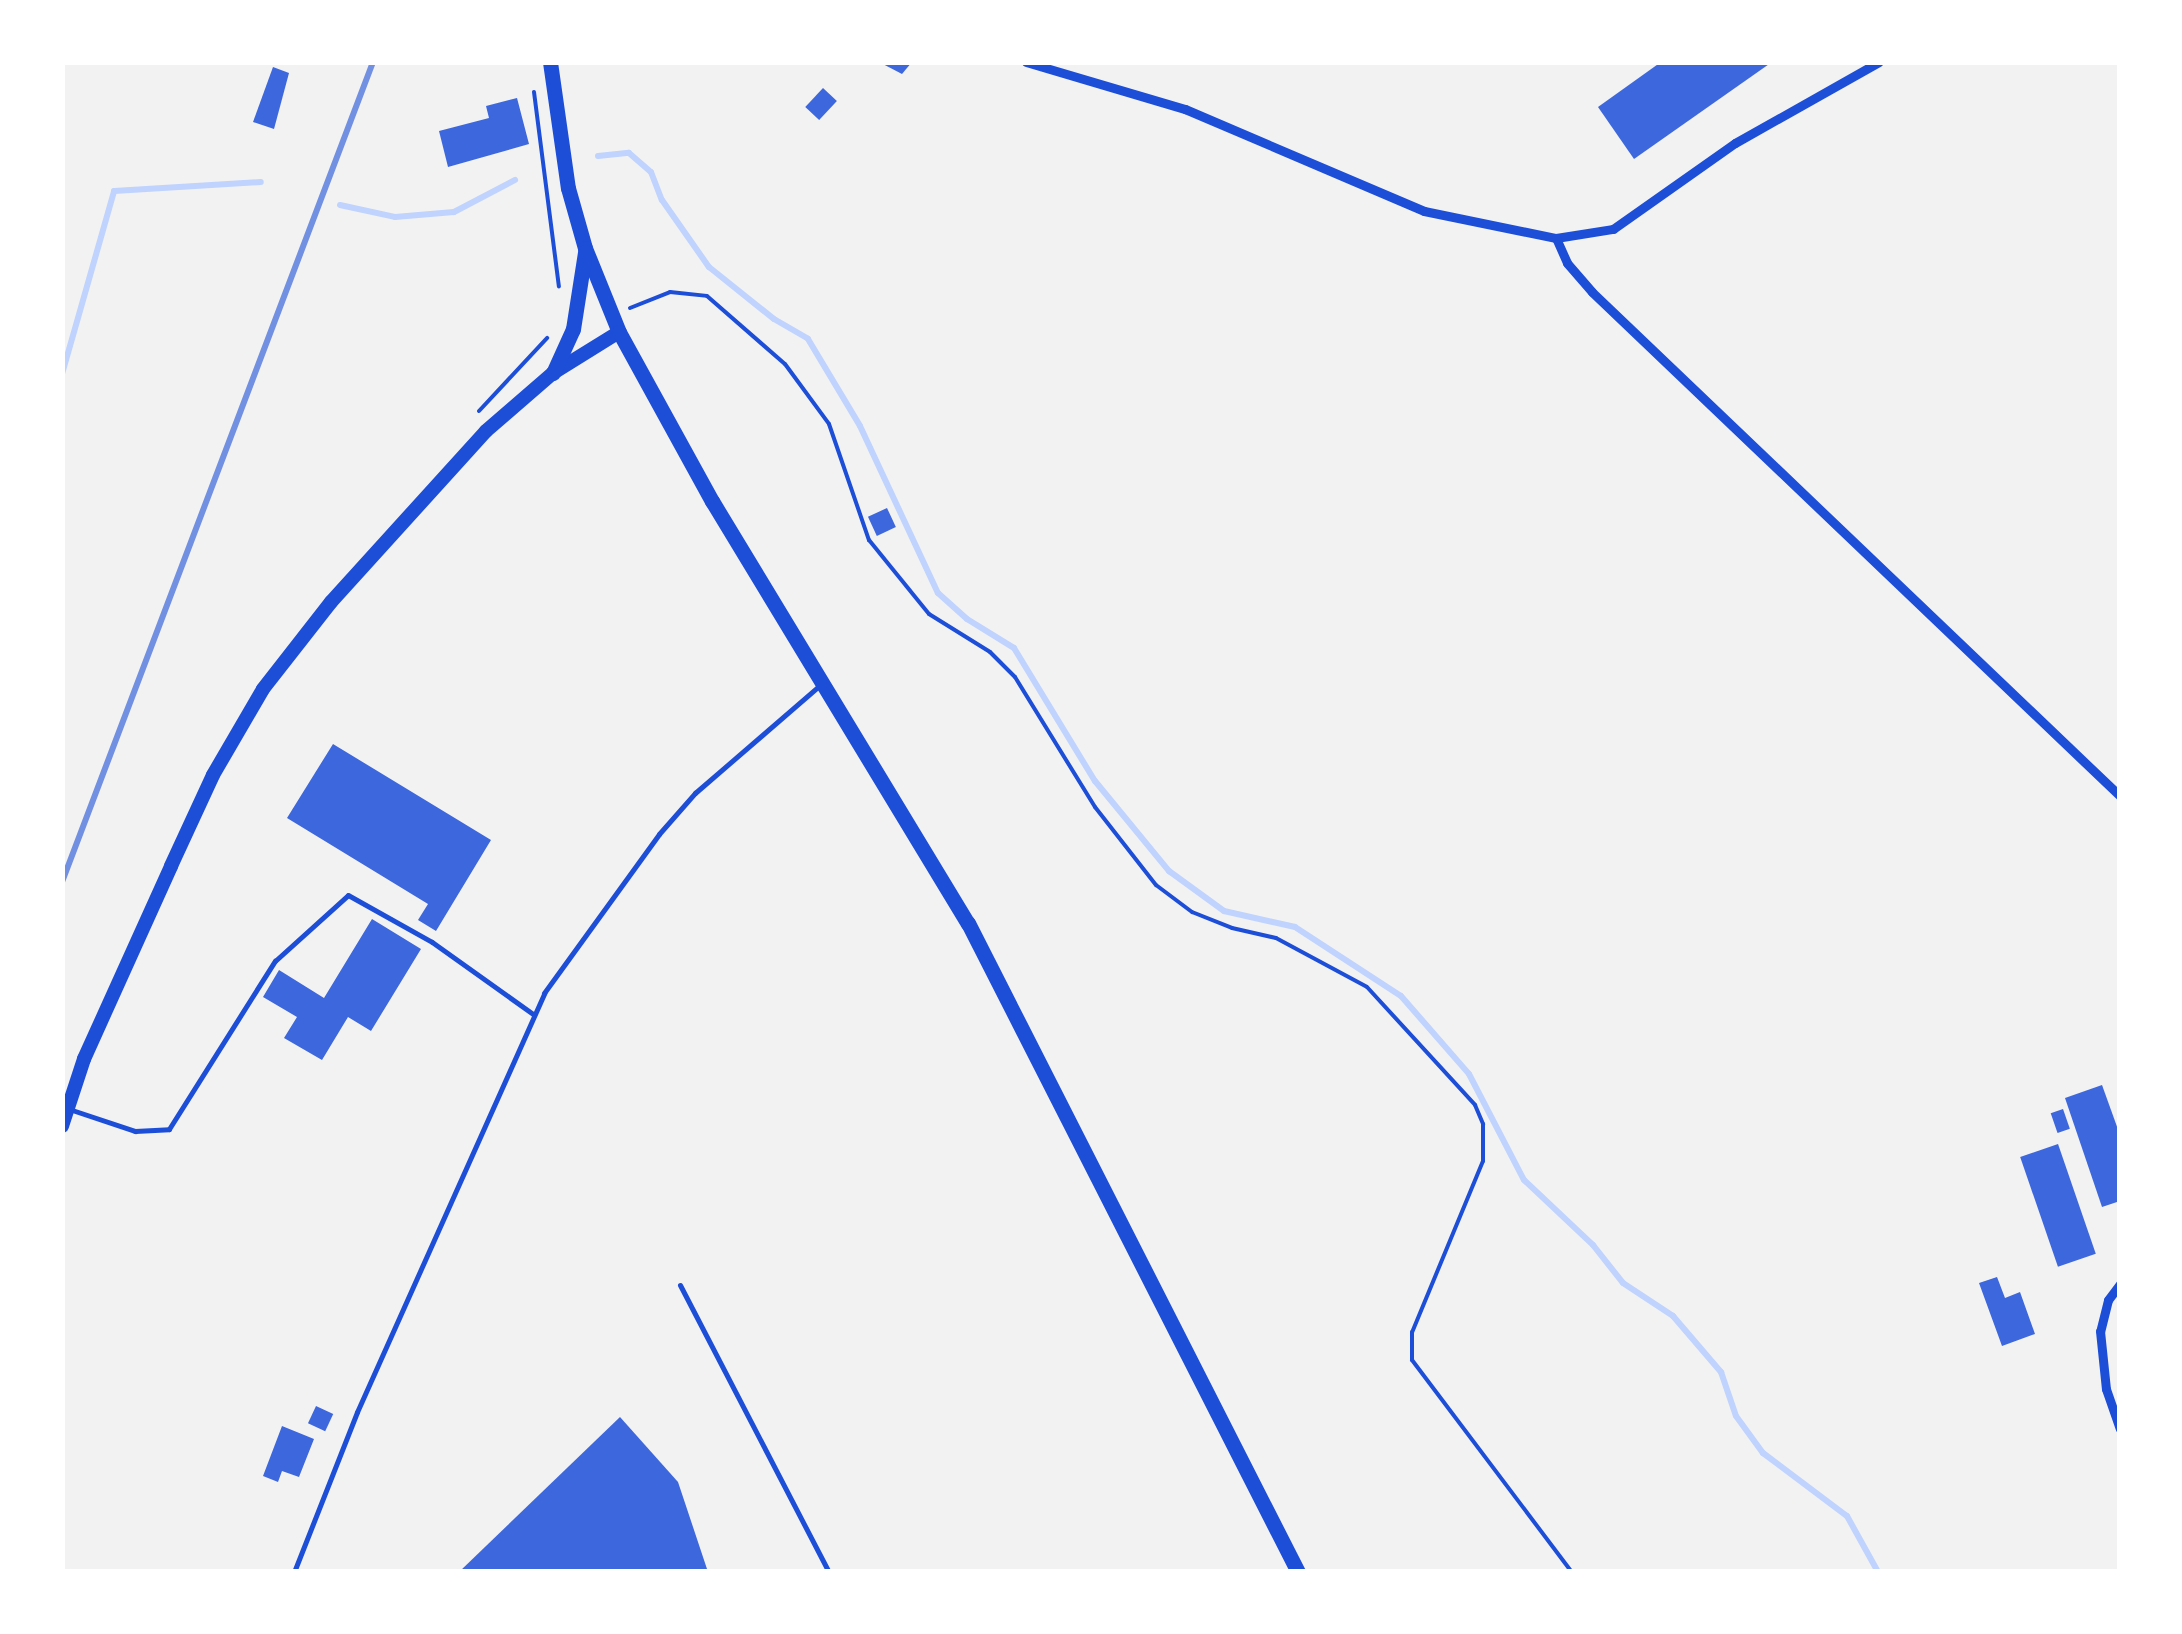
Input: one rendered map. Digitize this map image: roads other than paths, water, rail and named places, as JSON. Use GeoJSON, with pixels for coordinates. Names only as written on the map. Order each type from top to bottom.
{"type":"FeatureCollection","features":[{"type":"Feature","properties":{"kind":"main road"},"geometry":{"type":"LineString","coordinates":[[550,62],[568,188],[585,248],[619,332],[712,502],[968,922],[1298,1572]]}},
{"type":"Feature","properties":{"kind":"main road"},"geometry":{"type":"LineString","coordinates":[[553,373],[573,330],[585,248]]}},
{"type":"Feature","properties":{"kind":"main road"},"geometry":{"type":"LineString","coordinates":[[62,1126],[84,1058],[204,793],[262,689],[308,628],[461,457],[515,403],[553,373],[619,332]]}},
{"type":"Feature","properties":{"kind":"street"},"geometry":{"type":"LineString","coordinates":[[1026,62],[1185,110],[1424,211],[1556,238],[1613,228],[1648,208],[1736,143],[1879,62]]}},
{"type":"Feature","properties":{"kind":"street"},"geometry":{"type":"LineString","coordinates":[[1556,238],[1567,263],[1592,292],[2120,796]]}},
{"type":"Feature","properties":{"kind":"street"},"geometry":{"type":"LineString","coordinates":[[2120,1284],[2108,1300],[2100,1331],[2106,1389],[2120,1428]]}},
{"type":"Feature","properties":{"kind":"lane"},"geometry":{"type":"LineString","coordinates":[[294,1572],[336,1460],[532,1014],[658,834],[734,755],[823,682]]}},
{"type":"Feature","properties":{"kind":"lane"},"geometry":{"type":"LineString","coordinates":[[68,1108],[135,1131],[158,1133],[170,1128],[180,1119],[276,962],[348,895],[432,942],[532,1014]]}},
{"type":"Feature","properties":{"kind":"lane"},"geometry":{"type":"LineString","coordinates":[[680,1285],[830,1572]]}},
{"type":"Feature","properties":{"kind":"waterway"},"geometry":{"type":"LineString","coordinates":[[598,156],[629,153],[651,172],[662,200],[709,267],[774,319],[808,339],[860,426],[938,593],[967,619],[1014,648],[1095,781],[1169,871],[1224,911],[1295,927],[1401,996],[1469,1074],[1524,1180],[1593,1245],[1623,1283],[1673,1316],[1721,1372],[1736,1416],[1763,1453],[1847,1516],[1878,1572]]}},
{"type":"Feature","properties":{"kind":"waterway"},"geometry":{"type":"LineString","coordinates":[[340,205],[395,217],[454,212],[515,180]]}},
{"type":"Feature","properties":{"kind":"waterway"},"geometry":{"type":"LineString","coordinates":[[62,374],[114,191],[261,182]]}},
{"type":"Feature","properties":{"kind":"railway"},"geometry":{"type":"LineString","coordinates":[[62,882],[373,62]]}}]}
